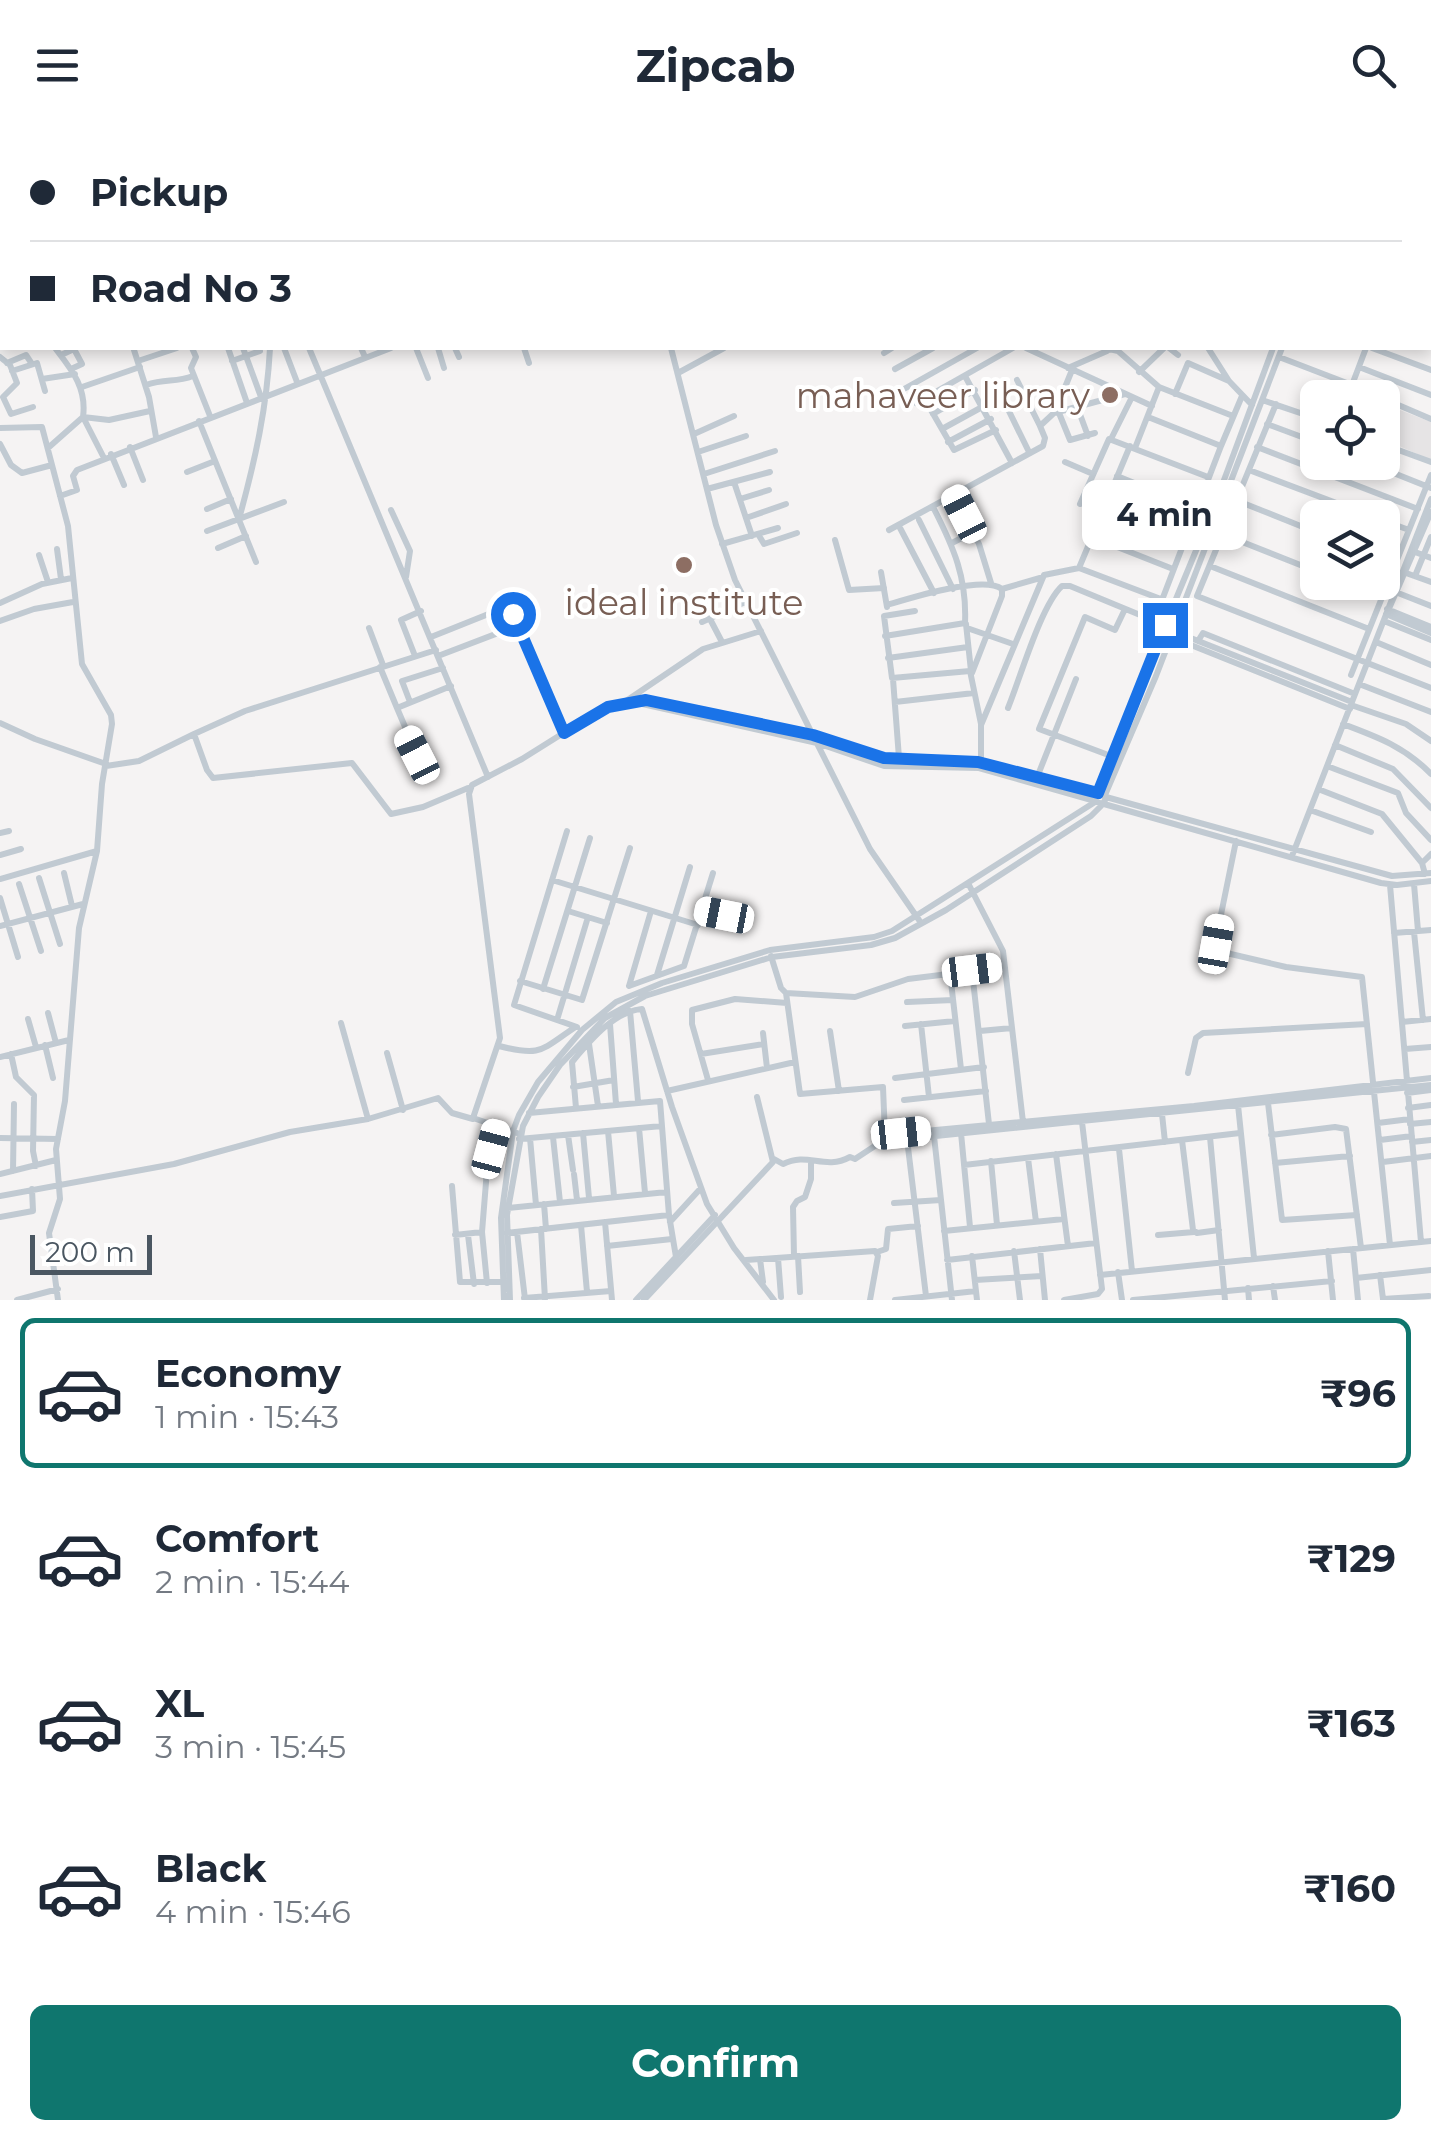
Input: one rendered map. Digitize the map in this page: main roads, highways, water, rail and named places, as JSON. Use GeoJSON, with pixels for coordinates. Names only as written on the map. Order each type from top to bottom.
{"type":"FeatureCollection","features":[{"type":"Feature","properties":{"kind":"place","name":"mahaveer library"},"geometry":{"type":"Point","coordinates":[1110,395]}},
{"type":"Feature","properties":{"kind":"place","name":"ideal institute"},"geometry":{"type":"Point","coordinates":[684,565]}}]}
